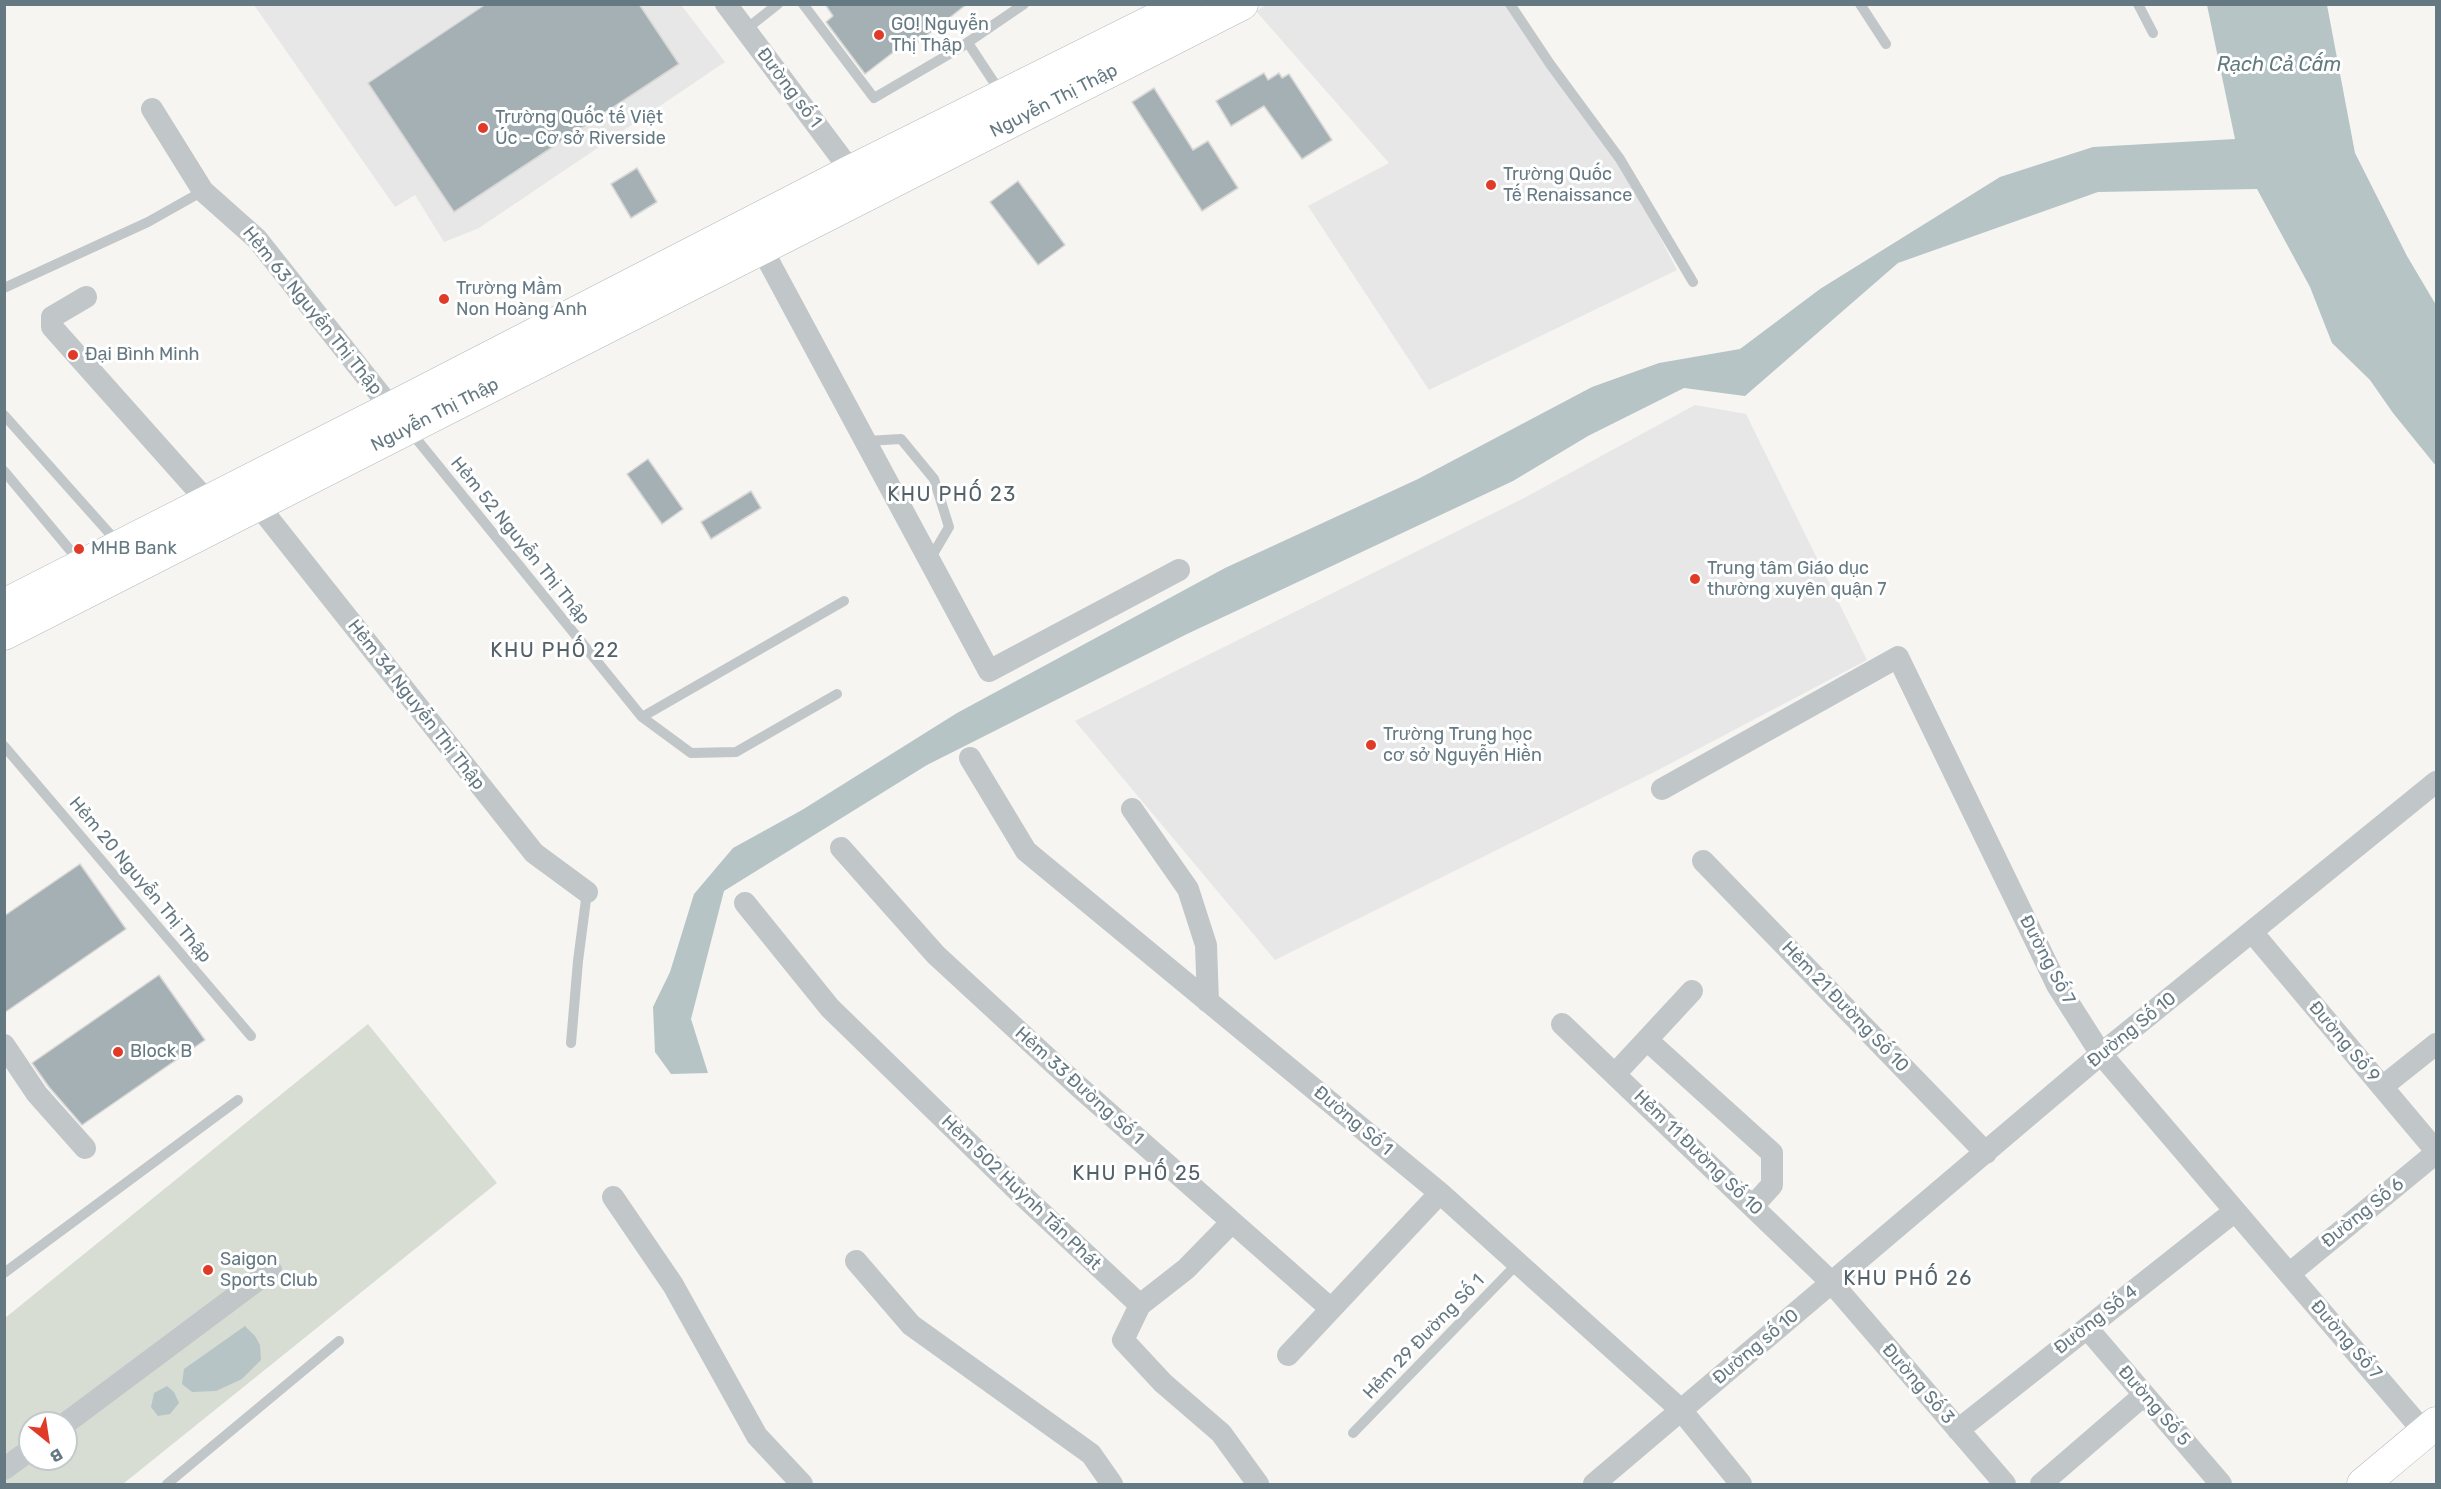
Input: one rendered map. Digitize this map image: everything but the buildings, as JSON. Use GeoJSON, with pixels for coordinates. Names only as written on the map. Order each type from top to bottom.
{"type":"FeatureCollection","features":[{"type":"Feature","properties":{"kind":"main road","name":"Nguyễn Thị Thập"},"geometry":{"type":"LineString","coordinates":[[858,183],[1003,96],[1186,4]]}},
{"type":"Feature","properties":{"kind":"main road","name":"Nguyễn Thị Thập"},"geometry":{"type":"LineString","coordinates":[[4,634],[258,505],[400,419],[858,183],[1242,4]]}},
{"type":"Feature","properties":{"kind":"main road","name":"Nguyễn Thị Thập"},"geometry":{"type":"LineString","coordinates":[[4,605],[207,501],[400,419]]}},
{"type":"Feature","properties":{"kind":"main road"},"geometry":{"type":"LineString","coordinates":[[2363,1485],[2431,1428]]}},
{"type":"Feature","properties":{"kind":"street","name":"Đường số 1"},"geometry":{"type":"LineString","coordinates":[[726,4],[858,183]]}},
{"type":"Feature","properties":{"kind":"street","name":"Hẻm 63 Nguyễn Thị Thập"},"geometry":{"type":"LineString","coordinates":[[152,109],[203,192],[257,239],[400,419]]}},
{"type":"Feature","properties":{"kind":"street"},"geometry":{"type":"LineString","coordinates":[[755,236],[989,671],[1179,570]]}},
{"type":"Feature","properties":{"kind":"street"},"geometry":{"type":"LineString","coordinates":[[86,297],[52,317],[52,327],[207,501]]}},
{"type":"Feature","properties":{"kind":"street","name":"Hẻm 34 Nguyễn Thị Thập"},"geometry":{"type":"LineString","coordinates":[[258,505],[534,853],[587,892]]}},
{"type":"Feature","properties":{"kind":"street","name":"Đường Số 7"},"geometry":{"type":"LineString","coordinates":[[1662,789],[1898,657],[2057,985],[2101,1054],[2289,1274],[2431,1428]]}},
{"type":"Feature","properties":{"kind":"street","name":"Đường Số 1"},"geometry":{"type":"LineString","coordinates":[[970,758],[1026,851],[1440,1193],[1681,1410],[1741,1485]]}},
{"type":"Feature","properties":{"kind":"street","name":"Đường Số 10"},"geometry":{"type":"LineString","coordinates":[[1832,1283],[2101,1054],[2436,782]]}},
{"type":"Feature","properties":{"kind":"street"},"geometry":{"type":"LineString","coordinates":[[1132,809],[1188,889],[1206,945],[1208,1002]]}},
{"type":"Feature","properties":{"kind":"street","name":"Hẻm 33 Đường Số 1"},"geometry":{"type":"LineString","coordinates":[[841,848],[936,955],[1078,1086],[1331,1309]]}},
{"type":"Feature","properties":{"kind":"street","name":"Hẻm 21 Đường Số 10"},"geometry":{"type":"LineString","coordinates":[[1703,861],[1986,1153]]}},
{"type":"Feature","properties":{"kind":"street","name":"Hẻm 502 Huỳnh Tấn Phát"},"geometry":{"type":"LineString","coordinates":[[745,903],[830,1008],[1018,1192],[1140,1305]]}},
{"type":"Feature","properties":{"kind":"street","name":"Đường Số 9"},"geometry":{"type":"LineString","coordinates":[[2252,932],[2436,1152]]}},
{"type":"Feature","properties":{"kind":"street"},"geometry":{"type":"LineString","coordinates":[[1615,1074],[1692,991]]}},
{"type":"Feature","properties":{"kind":"street","name":"Hẻm 11 Đường Số 10"},"geometry":{"type":"LineString","coordinates":[[1562,1024],[1832,1283]]}},
{"type":"Feature","properties":{"kind":"street"},"geometry":{"type":"LineString","coordinates":[[1647,1040],[1772,1153],[1772,1185],[1753,1206]]}},
{"type":"Feature","properties":{"kind":"street"},"geometry":{"type":"LineString","coordinates":[[2382,1087],[2436,1044]]}},
{"type":"Feature","properties":{"kind":"street"},"geometry":{"type":"LineString","coordinates":[[6,1052],[37,1094],[85,1148]]}},
{"type":"Feature","properties":{"kind":"street","name":"Đường Số 6"},"geometry":{"type":"LineString","coordinates":[[2289,1274],[2436,1152]]}},
{"type":"Feature","properties":{"kind":"street"},"geometry":{"type":"LineString","coordinates":[[1288,1355],[1440,1193]]}},
{"type":"Feature","properties":{"kind":"street"},"geometry":{"type":"LineString","coordinates":[[613,1197],[673,1285],[757,1436],[802,1485]]}},
{"type":"Feature","properties":{"kind":"street","name":"Đường Số 4"},"geometry":{"type":"LineString","coordinates":[[1958,1430],[2235,1211]]}},
{"type":"Feature","properties":{"kind":"street"},"geometry":{"type":"LineString","coordinates":[[1232,1222],[1186,1269],[1140,1305],[1123,1340],[1164,1383],[1221,1433],[1258,1485]]}},
{"type":"Feature","properties":{"kind":"street"},"geometry":{"type":"LineString","coordinates":[[856,1261],[910,1325],[1091,1454],[1112,1485]]}},
{"type":"Feature","properties":{"kind":"street"},"geometry":{"type":"LineString","coordinates":[[78,1414],[271,1270]]}},
{"type":"Feature","properties":{"kind":"street","name":"Đường số 10"},"geometry":{"type":"LineString","coordinates":[[1594,1485],[1832,1283]]}},
{"type":"Feature","properties":{"kind":"street","name":"Đường Số 3"},"geometry":{"type":"LineString","coordinates":[[1832,1283],[2005,1485]]}},
{"type":"Feature","properties":{"kind":"street","name":"Đường Số 5"},"geometry":{"type":"LineString","coordinates":[[2087,1328],[2221,1485]]}},
{"type":"Feature","properties":{"kind":"street"},"geometry":{"type":"LineString","coordinates":[[2041,1485],[2144,1395]]}},
{"type":"Feature","properties":{"kind":"street"},"geometry":{"type":"LineString","coordinates":[[4,1469],[18,1459]]}},
{"type":"Feature","properties":{"kind":"lane"},"geometry":{"type":"LineString","coordinates":[[745,30],[778,4]]}},
{"type":"Feature","properties":{"kind":"lane"},"geometry":{"type":"LineString","coordinates":[[802,4],[874,98],[968,43],[1024,4]]}},
{"type":"Feature","properties":{"kind":"lane"},"geometry":{"type":"LineString","coordinates":[[1510,4],[1550,64],[1620,159],[1693,282]]}},
{"type":"Feature","properties":{"kind":"lane"},"geometry":{"type":"LineString","coordinates":[[1860,4],[1886,44]]}},
{"type":"Feature","properties":{"kind":"lane"},"geometry":{"type":"LineString","coordinates":[[2138,4],[2153,33]]}},
{"type":"Feature","properties":{"kind":"lane"},"geometry":{"type":"LineString","coordinates":[[968,43],[1003,96]]}},
{"type":"Feature","properties":{"kind":"lane"},"geometry":{"type":"LineString","coordinates":[[4,288],[147,222],[203,192]]}},
{"type":"Feature","properties":{"kind":"lane"},"geometry":{"type":"LineString","coordinates":[[4,415],[120,545]]}},
{"type":"Feature","properties":{"kind":"lane","name":"Hẻm 52 Nguyễn Thị Thập"},"geometry":{"type":"LineString","coordinates":[[400,419],[642,717],[690,753],[736,752],[837,694]]}},
{"type":"Feature","properties":{"kind":"lane"},"geometry":{"type":"LineString","coordinates":[[864,441],[901,439],[934,479],[948,527],[929,561]]}},
{"type":"Feature","properties":{"kind":"lane"},"geometry":{"type":"LineString","coordinates":[[4,471],[82,565]]}},
{"type":"Feature","properties":{"kind":"lane"},"geometry":{"type":"LineString","coordinates":[[642,717],[844,601]]}},
{"type":"Feature","properties":{"kind":"lane","name":"Hẻm 20 Nguyễn Thị Thập"},"geometry":{"type":"LineString","coordinates":[[4,746],[251,1036]]}},
{"type":"Feature","properties":{"kind":"lane"},"geometry":{"type":"LineString","coordinates":[[571,1043],[587,892]]}},
{"type":"Feature","properties":{"kind":"lane"},"geometry":{"type":"LineString","coordinates":[[4,1273],[238,1100]]}},
{"type":"Feature","properties":{"kind":"lane","name":"Hẻm 29 Đường Số 1"},"geometry":{"type":"LineString","coordinates":[[1353,1433],[1518,1263]]}},
{"type":"Feature","properties":{"kind":"lane"},"geometry":{"type":"LineString","coordinates":[[167,1485],[339,1341]]}},
{"type":"Feature","properties":{"kind":"shaded area","name":"Trường Quốc Tế Renaissance"},"geometry":{"type":"Polygon","coordinates":[[[1268,4],[1506,5],[1620,159],[1677,270],[1429,390],[1308,206],[1389,163],[1256,11],[1268,4]]]}},
{"type":"Feature","properties":{"kind":"shaded area","name":"Trường Quốc tế Việt Úc - Cơ sở Riverside"},"geometry":{"type":"Polygon","coordinates":[[[254,5],[681,5],[725,62],[479,228],[444,242],[415,195],[395,207],[254,5]]]}},
{"type":"Feature","properties":{"kind":"shaded area","name":"Trường Trung học cơ sở Nguyễn Hiền"},"geometry":{"type":"Polygon","coordinates":[[[1695,405],[1746,414],[1867,660],[1658,770],[1275,960],[1075,721],[1524,498],[1695,405]]]}},
{"type":"Feature","properties":{"kind":"shaded area"},"geometry":{"type":"Polygon","coordinates":[[[368,1024],[497,1183],[123,1484],[5,1484],[5,1318],[368,1024]]]}},
{"type":"Feature","properties":{"kind":"water","name":"Rạch Cả Cấm"},"geometry":{"type":"Polygon","coordinates":[[[2207,5],[2327,5],[2355,153],[2407,256],[2436,305],[2436,466],[2393,413],[2370,380],[2332,343],[2310,287],[2257,189],[2098,192],[1898,263],[1745,396],[1684,388],[1588,436],[1513,481],[1187,634],[927,765],[724,891],[691,1019],[708,1073],[671,1074],[655,1052],[653,1007],[670,972],[694,894],[733,848],[802,810],[957,713],[1225,568],[1418,479],[1592,387],[1659,363],[1740,349],[1820,289],[2000,177],[2093,147],[2235,139],[2207,5]]]}},
{"type":"Feature","properties":{"kind":"water"},"geometry":{"type":"Polygon","coordinates":[[[245,1326],[260,1345],[261,1360],[242,1379],[216,1391],[192,1392],[182,1384],[184,1369],[245,1326]]]}},
{"type":"Feature","properties":{"kind":"water"},"geometry":{"type":"Polygon","coordinates":[[[167,1386],[174,1392],[179,1403],[170,1414],[158,1416],[151,1407],[154,1393],[167,1386]]]}},
{"type":"Feature","properties":{"kind":"place","name":"GO! Nguyễn Thị Thập"},"geometry":{"type":"Point","coordinates":[879,35]}},
{"type":"Feature","properties":{"kind":"place","name":"Trường Quốc tế Việt Úc - Cơ sở Riverside"},"geometry":{"type":"Point","coordinates":[483,128]}},
{"type":"Feature","properties":{"kind":"place","name":"Trường Quốc Tế Renaissance"},"geometry":{"type":"Point","coordinates":[1491,185]}},
{"type":"Feature","properties":{"kind":"place","name":"Trường Mầm Non Hoàng Anh"},"geometry":{"type":"Point","coordinates":[444,299]}},
{"type":"Feature","properties":{"kind":"place","name":"Đại Bình Minh"},"geometry":{"type":"Point","coordinates":[73,355]}},
{"type":"Feature","properties":{"kind":"place","name":"MHB Bank"},"geometry":{"type":"Point","coordinates":[79,549]}},
{"type":"Feature","properties":{"kind":"place","name":"Trung tâm Giáo dục thường xuyên quận 7"},"geometry":{"type":"Point","coordinates":[1695,579]}},
{"type":"Feature","properties":{"kind":"place","name":"Trường Trung học cơ sở Nguyễn Hiền"},"geometry":{"type":"Point","coordinates":[1371,745]}},
{"type":"Feature","properties":{"kind":"place","name":"Block B"},"geometry":{"type":"Point","coordinates":[118,1052]}},
{"type":"Feature","properties":{"kind":"place","name":"Saigon Sports Club"},"geometry":{"type":"Point","coordinates":[208,1270]}},
{"type":"Feature","properties":{"kind":"district","name":"KHU PHỐ 23"},"geometry":{"type":"Point","coordinates":[952,495]}},
{"type":"Feature","properties":{"kind":"district","name":"KHU PHỐ 22"},"geometry":{"type":"Point","coordinates":[555,651]}},
{"type":"Feature","properties":{"kind":"district","name":"KHU PHỐ 25"},"geometry":{"type":"Point","coordinates":[1137,1174]}},
{"type":"Feature","properties":{"kind":"district","name":"KHU PHỐ 26"},"geometry":{"type":"Point","coordinates":[1908,1279]}}]}
